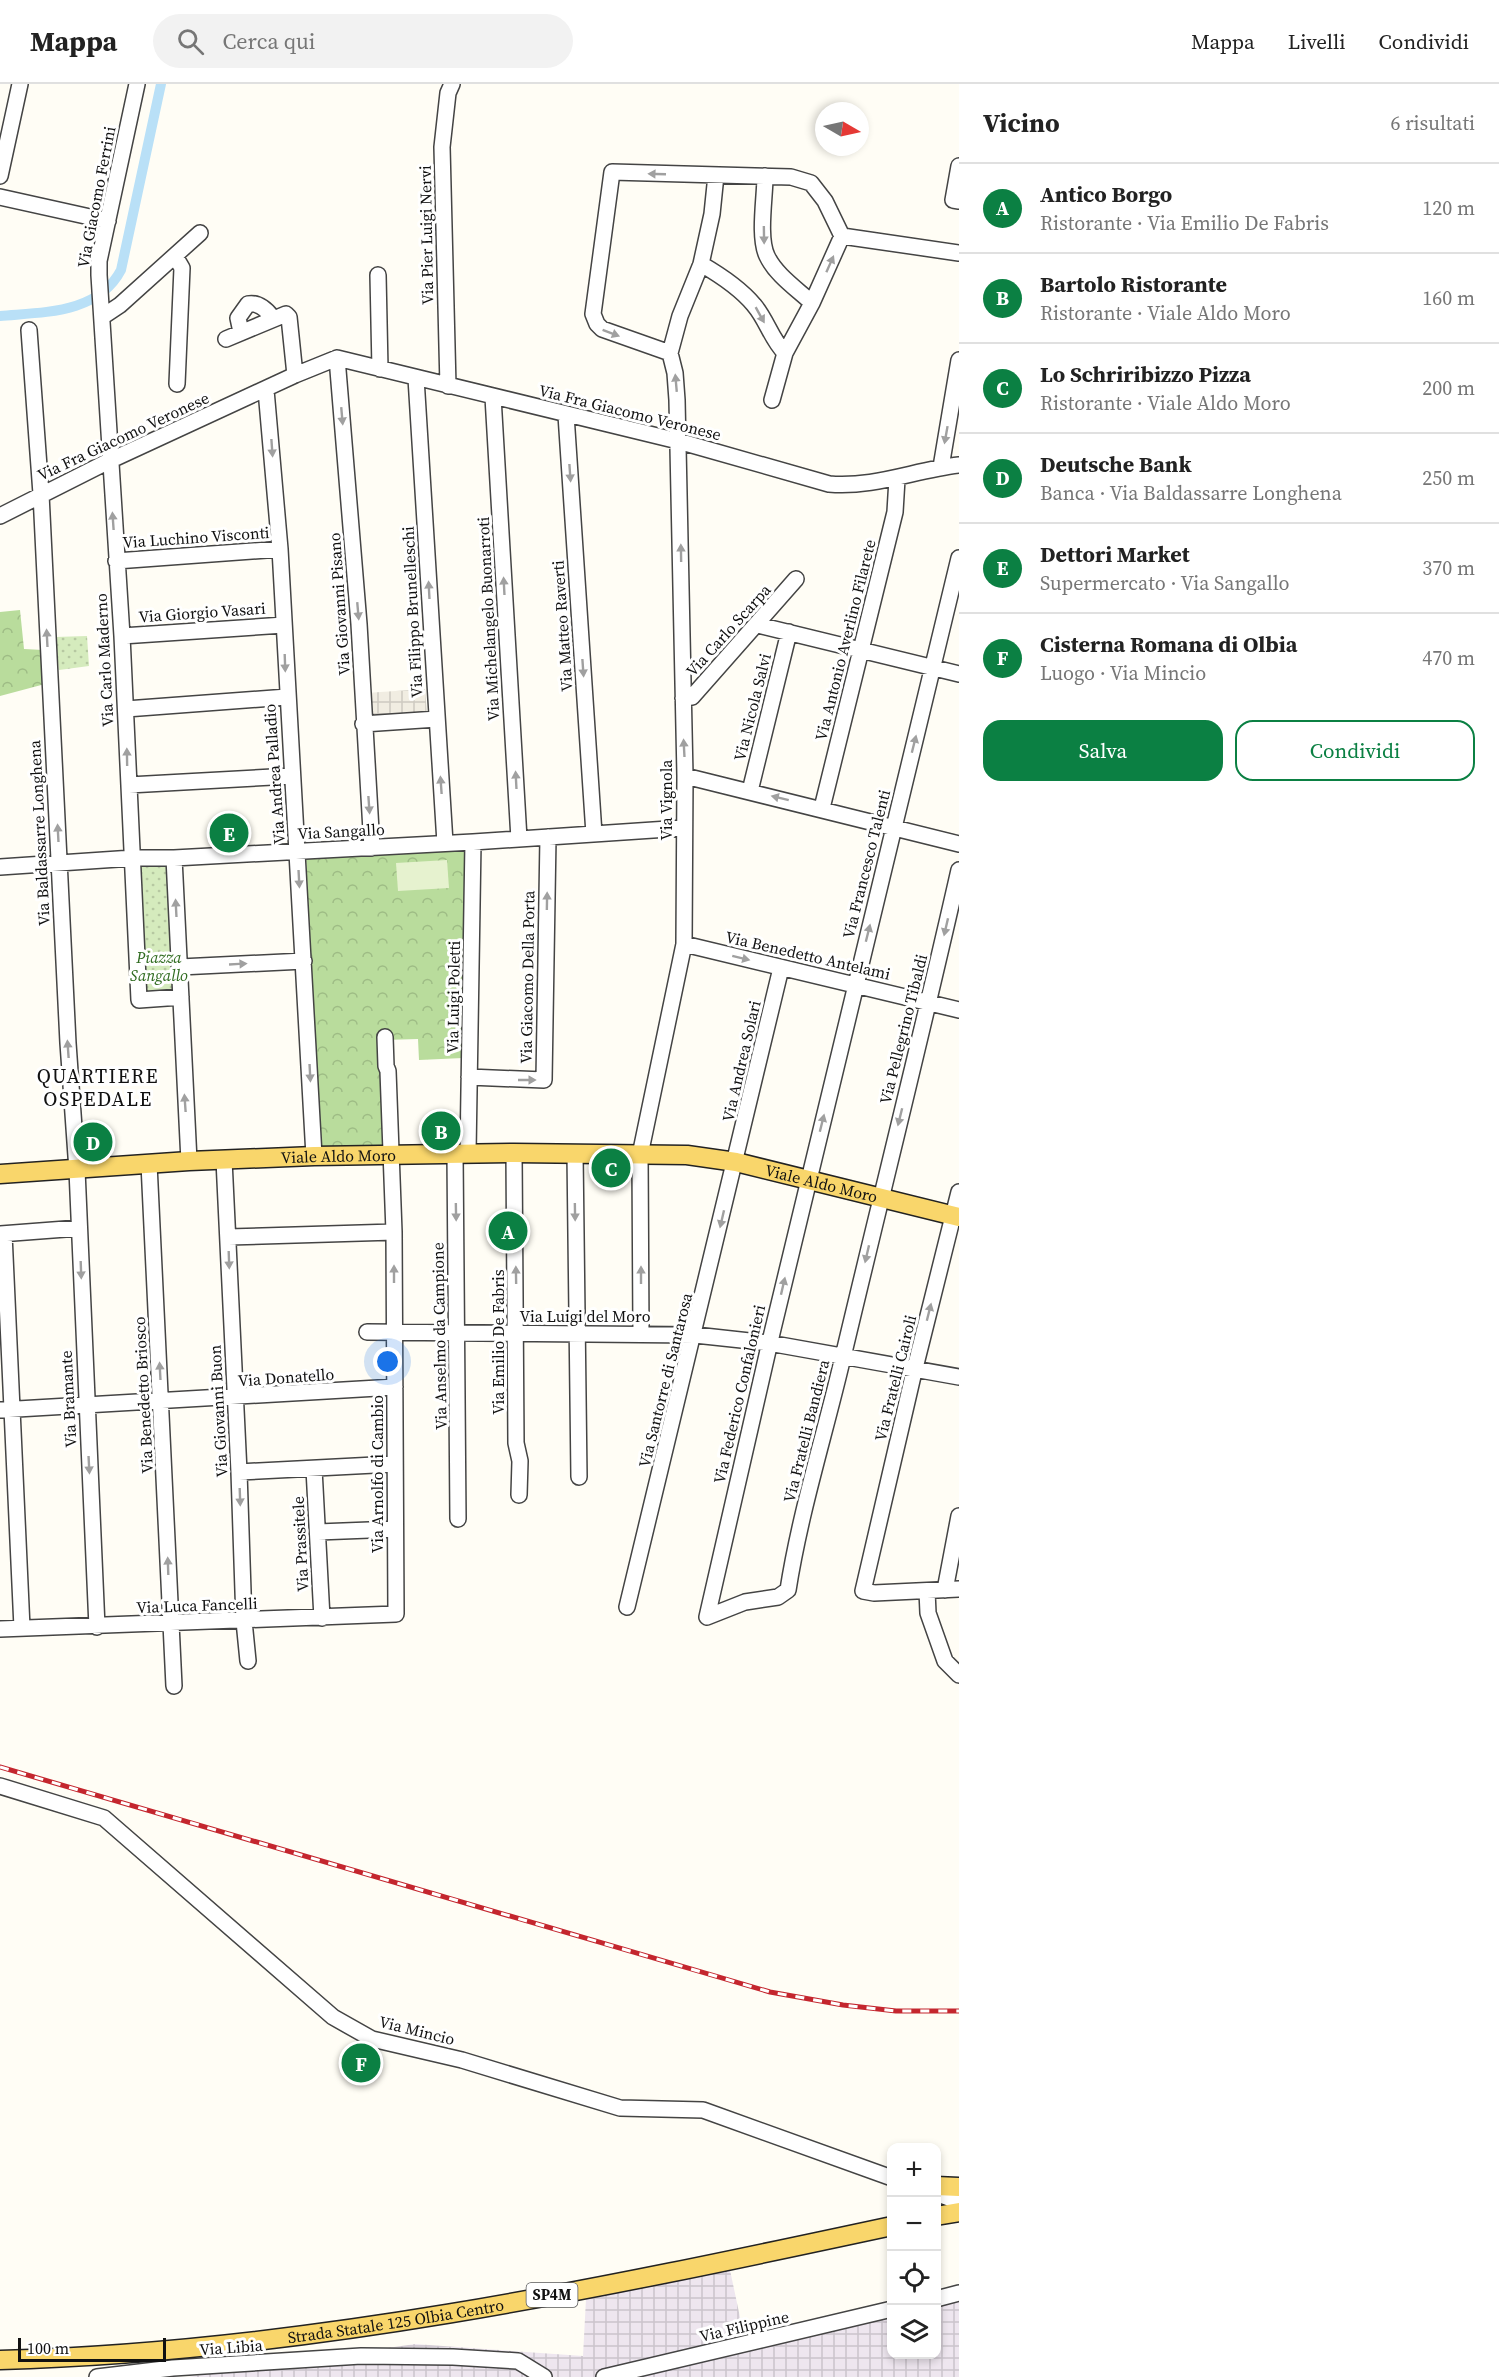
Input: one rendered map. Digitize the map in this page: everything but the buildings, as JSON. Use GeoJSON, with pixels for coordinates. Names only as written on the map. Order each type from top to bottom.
{"type":"FeatureCollection","features":[{"type":"Feature","properties":{"kind":"main road","name":"Viale Aldo Moro"},"geometry":{"type":"LineString","coordinates":[[0,1174],[189,1161],[314,1156],[461,1153],[687,1155],[736,1162],[956,1216]]}},
{"type":"Feature","properties":{"kind":"main road"},"geometry":{"type":"LineString","coordinates":[[941,2186],[959,2187]]}},
{"type":"Feature","properties":{"kind":"main road"},"geometry":{"type":"LineString","coordinates":[[941,2215],[959,2211]]}},
{"type":"Feature","properties":{"kind":"main road","name":"Strada Statale 125 Olbia Centro"},"geometry":{"type":"LineString","coordinates":[[0,2360],[154,2351],[341,2329],[443,2314],[653,2277],[887,2227]]}},
{"type":"Feature","properties":{"kind":"street"},"geometry":{"type":"LineString","coordinates":[[0,176],[20,84]]}},
{"type":"Feature","properties":{"kind":"street","name":"Via Giacomo Ferrini"},"geometry":{"type":"LineString","coordinates":[[110,461],[99,261],[137,84]]}},
{"type":"Feature","properties":{"kind":"street","name":"Via Pier Luigi Nervi"},"geometry":{"type":"LineString","coordinates":[[448,386],[442,147],[448,93],[452,84]]}},
{"type":"Feature","properties":{"kind":"street"},"geometry":{"type":"LineString","coordinates":[[959,166],[953,200],[959,201]]}},
{"type":"Feature","properties":{"kind":"street"},"geometry":{"type":"LineString","coordinates":[[716,176],[712,214],[701,264],[680,316],[670,353],[602,329],[593,314],[612,172],[791,177],[812,183],[825,201],[842,236]]}},
{"type":"Feature","properties":{"kind":"street"},"geometry":{"type":"LineString","coordinates":[[765,176],[763,241],[767,256],[781,275],[812,303]]}},
{"type":"Feature","properties":{"kind":"street"},"geometry":{"type":"LineString","coordinates":[[0,197],[108,221]]}},
{"type":"Feature","properties":{"kind":"street"},"geometry":{"type":"LineString","coordinates":[[102,313],[120,305],[200,233]]}},
{"type":"Feature","properties":{"kind":"street"},"geometry":{"type":"LineString","coordinates":[[842,236],[959,254]]}},
{"type":"Feature","properties":{"kind":"street"},"geometry":{"type":"LineString","coordinates":[[772,400],[785,353],[812,303],[842,236]]}},
{"type":"Feature","properties":{"kind":"street"},"geometry":{"type":"LineString","coordinates":[[175,256],[182,268],[177,384]]}},
{"type":"Feature","properties":{"kind":"street"},"geometry":{"type":"LineString","coordinates":[[701,264],[723,277],[755,305],[777,346],[785,353]]}},
{"type":"Feature","properties":{"kind":"street"},"geometry":{"type":"LineString","coordinates":[[378,275],[380,369]]}},
{"type":"Feature","properties":{"kind":"street"},"geometry":{"type":"LineString","coordinates":[[241,332],[238,318],[248,304],[254,303],[266,309],[273,318]]}},
{"type":"Feature","properties":{"kind":"street"},"geometry":{"type":"LineString","coordinates":[[226,339],[286,314],[289,317],[295,375]]}},
{"type":"Feature","properties":{"kind":"street","name":"Via Baldassarre Longhena"},"geometry":{"type":"LineString","coordinates":[[29,330],[41,494],[77,1170]]}},
{"type":"Feature","properties":{"kind":"street","name":"Via Vignola"},"geometry":{"type":"LineString","coordinates":[[641,1334],[640,1155],[684,944],[685,776],[678,441],[675,373],[670,353]]}},
{"type":"Feature","properties":{"kind":"street","name":"Via Fra Giacomo Veronese"},"geometry":{"type":"LineString","coordinates":[[0,516],[110,461],[295,375],[337,358],[678,441],[829,484],[844,486],[897,479],[941,467],[959,465]]}},
{"type":"Feature","properties":{"kind":"street","name":"Via Giovanni Pisano"},"geometry":{"type":"LineString","coordinates":[[337,358],[359,624],[363,724],[372,848]]}},
{"type":"Feature","properties":{"kind":"street"},"geometry":{"type":"LineString","coordinates":[[941,467],[959,360]]}},
{"type":"Feature","properties":{"kind":"street","name":"Via Filippo Brunelleschi"},"geometry":{"type":"LineString","coordinates":[[416,378],[445,843]]}},
{"type":"Feature","properties":{"kind":"street","name":"Via Andrea Palladio"},"geometry":{"type":"LineString","coordinates":[[266,390],[280,549],[314,1156]]}},
{"type":"Feature","properties":{"kind":"street","name":"Via Michelangelo Buonarroti"},"geometry":{"type":"LineString","coordinates":[[493,397],[519,838]]}},
{"type":"Feature","properties":{"kind":"street","name":"Via Matteo Raverti"},"geometry":{"type":"LineString","coordinates":[[566,415],[594,834]]}},
{"type":"Feature","properties":{"kind":"street","name":"Via Carlo Maderno"},"geometry":{"type":"LineString","coordinates":[[110,461],[122,636],[133,858]]}},
{"type":"Feature","properties":{"kind":"street","name":"Via Antonio Averlino Filarete"},"geometry":{"type":"LineString","coordinates":[[822,808],[895,512],[897,479]]}},
{"type":"Feature","properties":{"kind":"street","name":"Via Luchino Visconti"},"geometry":{"type":"LineString","coordinates":[[116,561],[280,549]]}},
{"type":"Feature","properties":{"kind":"street","name":"Via Francesco Talenti"},"geometry":{"type":"LineString","coordinates":[[808,1180],[959,558]]}},
{"type":"Feature","properties":{"kind":"street","name":"Via Carlo Scarpa"},"geometry":{"type":"LineString","coordinates":[[683,699],[692,697],[758,625],[796,579]]}},
{"type":"Feature","properties":{"kind":"street","name":"Via Giorgio Vasari"},"geometry":{"type":"LineString","coordinates":[[122,636],[284,625]]}},
{"type":"Feature","properties":{"kind":"street"},"geometry":{"type":"LineString","coordinates":[[758,625],[959,674]]}},
{"type":"Feature","properties":{"kind":"street","name":"Via Nicola Salvi"},"geometry":{"type":"LineString","coordinates":[[750,791],[789,632]]}},
{"type":"Feature","properties":{"kind":"street"},"geometry":{"type":"LineString","coordinates":[[126,709],[287,698]]}},
{"type":"Feature","properties":{"kind":"street"},"geometry":{"type":"LineString","coordinates":[[363,724],[437,719]]}},
{"type":"Feature","properties":{"kind":"street"},"geometry":{"type":"LineString","coordinates":[[129,784],[291,776]]}},
{"type":"Feature","properties":{"kind":"street"},"geometry":{"type":"LineString","coordinates":[[685,776],[822,808],[959,844]]}},
{"type":"Feature","properties":{"kind":"street","name":"Via Sangallo"},"geometry":{"type":"LineString","coordinates":[[0,867],[133,858],[372,848],[683,828]]}},
{"type":"Feature","properties":{"kind":"street","name":"Via Giacomo Della Porta"},"geometry":{"type":"LineString","coordinates":[[469,1077],[544,1080],[548,837]]}},
{"type":"Feature","properties":{"kind":"street","name":"Via Luigi Poletti"},"geometry":{"type":"LineString","coordinates":[[461,1153],[469,1077],[473,842]]}},
{"type":"Feature","properties":{"kind":"street"},"geometry":{"type":"LineString","coordinates":[[133,858],[139,1000],[181,997]]}},
{"type":"Feature","properties":{"kind":"street"},"geometry":{"type":"LineString","coordinates":[[174,858],[189,1161]]}},
{"type":"Feature","properties":{"kind":"street","name":"Via Pellegrino Tibaldi"},"geometry":{"type":"LineString","coordinates":[[880,1197],[929,1003],[959,870]]}},
{"type":"Feature","properties":{"kind":"street","name":"Via Benedetto Antelami"},"geometry":{"type":"LineString","coordinates":[[684,944],[959,1010]]}},
{"type":"Feature","properties":{"kind":"street"},"geometry":{"type":"LineString","coordinates":[[180,967],[304,961]]}},
{"type":"Feature","properties":{"kind":"street","name":"Via Andrea Solari"},"geometry":{"type":"LineString","coordinates":[[736,1162],[782,968]]}},
{"type":"Feature","properties":{"kind":"street","name":"Via Arnolfo di Cambio"},"geometry":{"type":"LineString","coordinates":[[385,1036],[394,1232],[396,1614]]}},
{"type":"Feature","properties":{"kind":"street","name":"Via Anselmo da Campione"},"geometry":{"type":"LineString","coordinates":[[458,1519],[457,1333],[461,1153]]}},
{"type":"Feature","properties":{"kind":"street","name":"Via Emilio De Fabris"},"geometry":{"type":"LineString","coordinates":[[514,1153],[516,1443],[520,1461],[519,1495]]}},
{"type":"Feature","properties":{"kind":"street"},"geometry":{"type":"LineString","coordinates":[[575,1153],[579,1477]]}},
{"type":"Feature","properties":{"kind":"street","name":"Via Giovanni Buon"},"geometry":{"type":"LineString","coordinates":[[224,1160],[240,1472],[244,1621],[248,1661]]}},
{"type":"Feature","properties":{"kind":"street","name":"Via Santorre di Santarosa"},"geometry":{"type":"LineString","coordinates":[[627,1607],[736,1162]]}},
{"type":"Feature","properties":{"kind":"street","name":"Via Benedetto Briosco"},"geometry":{"type":"LineString","coordinates":[[149,1164],[174,1686]]}},
{"type":"Feature","properties":{"kind":"street","name":"Via Bramante"},"geometry":{"type":"LineString","coordinates":[[77,1170],[97,1627]]}},
{"type":"Feature","properties":{"kind":"street","name":"Via Federico Confalonieri"},"geometry":{"type":"LineString","coordinates":[[707,1617],[808,1180]]}},
{"type":"Feature","properties":{"kind":"street","name":"Via Fratelli Cairoli"},"geometry":{"type":"LineString","coordinates":[[927,1591],[874,1593],[863,1591],[915,1369],[956,1216],[959,1192]]}},
{"type":"Feature","properties":{"kind":"street","name":"Via Fratelli Bandiera"},"geometry":{"type":"LineString","coordinates":[[707,1617],[746,1602],[778,1596],[788,1590],[880,1197]]}},
{"type":"Feature","properties":{"kind":"street"},"geometry":{"type":"LineString","coordinates":[[22,1628],[7,1410],[2,1234],[79,1228]]}},
{"type":"Feature","properties":{"kind":"street"},"geometry":{"type":"LineString","coordinates":[[228,1237],[394,1232]]}},
{"type":"Feature","properties":{"kind":"street","name":"Via Luigi del Moro"},"geometry":{"type":"LineString","coordinates":[[367,1332],[695,1335],[769,1343],[959,1377]]}},
{"type":"Feature","properties":{"kind":"street","name":"Via Donatello"},"geometry":{"type":"LineString","coordinates":[[7,1410],[395,1387]]}},
{"type":"Feature","properties":{"kind":"street"},"geometry":{"type":"LineString","coordinates":[[240,1472],[394,1464]]}},
{"type":"Feature","properties":{"kind":"street","name":"Via Prassitele"},"geometry":{"type":"LineString","coordinates":[[314,1469],[322,1618]]}},
{"type":"Feature","properties":{"kind":"street"},"geometry":{"type":"LineString","coordinates":[[959,1516],[952,1589],[927,1591],[928,1613],[945,1661],[959,1675]]}},
{"type":"Feature","properties":{"kind":"street"},"geometry":{"type":"LineString","coordinates":[[318,1532],[395,1529]]}},
{"type":"Feature","properties":{"kind":"street","name":"Via Luca Fancelli"},"geometry":{"type":"LineString","coordinates":[[0,1629],[396,1614]]}},
{"type":"Feature","properties":{"kind":"street","name":"Via Mincio"},"geometry":{"type":"LineString","coordinates":[[0,1786],[104,1818],[333,2017],[372,2039],[462,2060],[620,2108],[703,2110],[887,2177]]}},
{"type":"Feature","properties":{"kind":"street"},"geometry":{"type":"LineString","coordinates":[[941,2195],[959,2202]]}},
{"type":"Feature","properties":{"kind":"street"},"geometry":{"type":"LineString","coordinates":[[941,2298],[959,2293]]}},
{"type":"Feature","properties":{"kind":"street","name":"Via Filippine"},"geometry":{"type":"LineString","coordinates":[[604,2377],[887,2310]]}},
{"type":"Feature","properties":{"kind":"street","name":"Via Libia"},"geometry":{"type":"LineString","coordinates":[[97,2377],[173,2368],[361,2356],[453,2357],[518,2361],[544,2377]]}},
{"type":"Feature","properties":{"kind":"shaded area"},"geometry":{"type":"Polygon","coordinates":[[[425,689],[427,714],[368,718],[366,693],[425,689]]]}},
{"type":"Feature","properties":{"kind":"shaded area"},"geometry":{"type":"Polygon","coordinates":[[[730,2270],[744,2336],[887,2313],[887,2359],[941,2359],[941,2304],[959,2301],[959,2377],[187,2377],[415,2344],[583,2356],[586,2299],[730,2270]]]}},
{"type":"Feature","properties":{"kind":"green space"},"geometry":{"type":"Polygon","coordinates":[[[20,610],[24,649],[43,650],[45,684],[0,696],[0,612],[20,610]]]}},
{"type":"Feature","properties":{"kind":"green space"},"geometry":{"type":"Polygon","coordinates":[[[87,636],[89,666],[59,670],[55,637],[87,636]]]}},
{"type":"Feature","properties":{"kind":"green space"},"geometry":{"type":"Polygon","coordinates":[[[467,848],[463,1058],[419,1060],[418,1039],[384,1040],[388,1148],[320,1150],[306,857],[467,848]]]}},
{"type":"Feature","properties":{"kind":"green space"},"geometry":{"type":"Polygon","coordinates":[[[447,860],[449,888],[398,891],[396,863],[447,860]]]}},
{"type":"Feature","properties":{"kind":"green space","name":"Piazza Sangallo"},"geometry":{"type":"Polygon","coordinates":[[[169,862],[177,994],[143,996],[138,865],[169,862]]]}},
{"type":"Feature","properties":{"kind":"waterway"},"geometry":{"type":"LineString","coordinates":[[0,316],[51,311],[84,303],[111,284],[121,270],[161,84]]}},
{"type":"Feature","properties":{"kind":"railway"},"geometry":{"type":"LineString","coordinates":[[0,1767],[770,1992],[843,2005],[896,2011],[959,2011]]}},
{"type":"Feature","properties":{"kind":"place","name":"Dettori Market"},"geometry":{"type":"Point","coordinates":[229,833]}},
{"type":"Feature","properties":{"kind":"place","name":"Bartolo Ristorante"},"geometry":{"type":"Point","coordinates":[441,1131]}},
{"type":"Feature","properties":{"kind":"place","name":"Deutsche Bank"},"geometry":{"type":"Point","coordinates":[93,1142]}},
{"type":"Feature","properties":{"kind":"place","name":"Lo Schriribizzo Pizza"},"geometry":{"type":"Point","coordinates":[611,1168]}},
{"type":"Feature","properties":{"kind":"place","name":"Antico Borgo"},"geometry":{"type":"Point","coordinates":[508,1231]}},
{"type":"Feature","properties":{"kind":"place","name":"Cisterna Romana di Olbia"},"geometry":{"type":"Point","coordinates":[361,2063]}},
{"type":"Feature","properties":{"kind":"district","name":"QUARTIERE OSPEDALE"},"geometry":{"type":"Point","coordinates":[98,1088]}}]}
